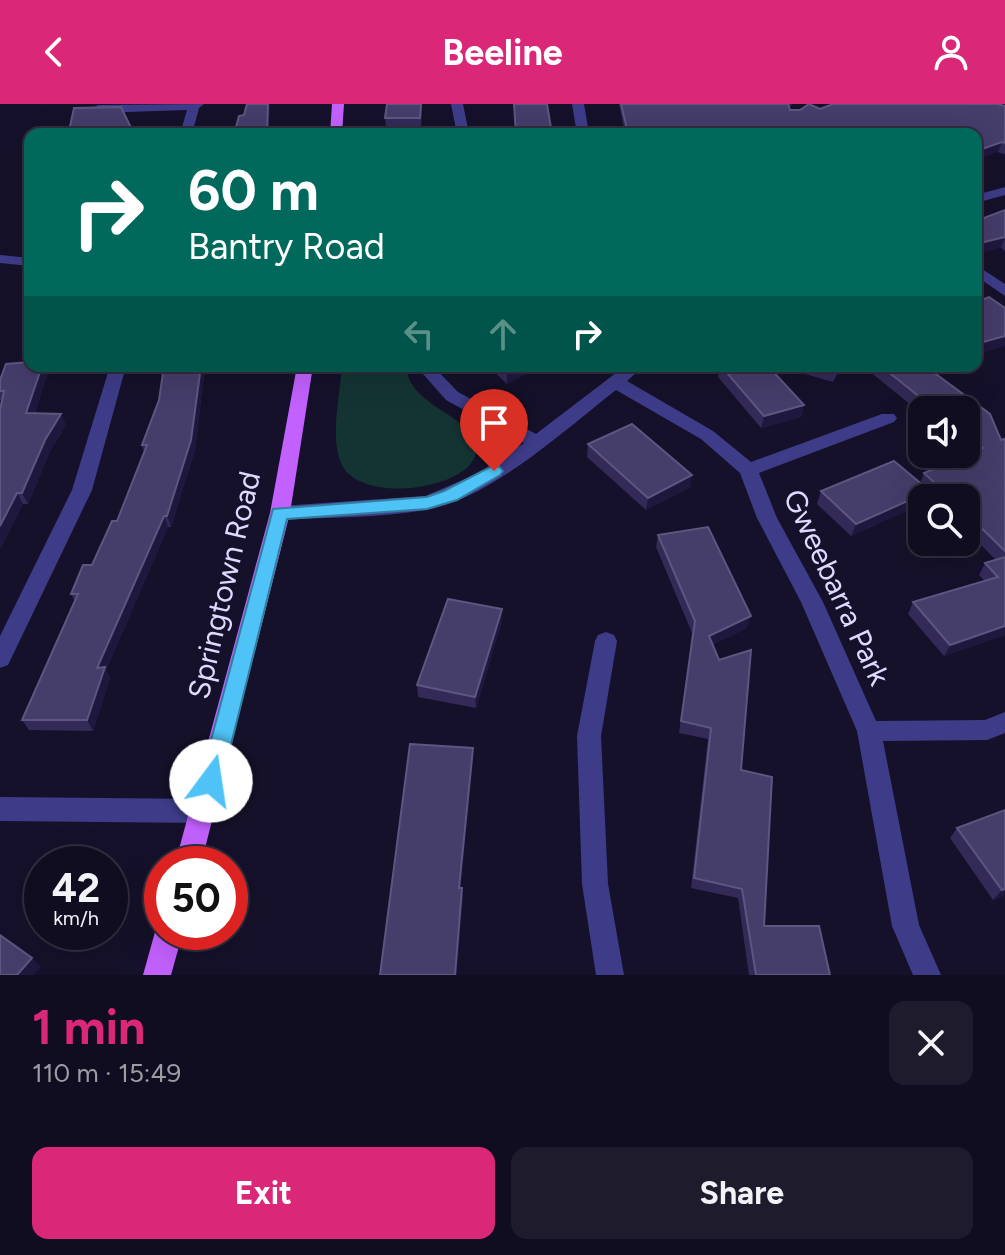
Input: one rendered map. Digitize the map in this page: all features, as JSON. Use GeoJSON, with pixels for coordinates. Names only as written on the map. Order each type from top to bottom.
{"type":"FeatureCollection","features":[{"type":"Feature","properties":{"kind":"main road"},"geometry":{"type":"LineString","coordinates":[[336,128],[338,104]]}},
{"type":"Feature","properties":{"kind":"main road","name":"Springtown Road"},"geometry":{"type":"LineString","coordinates":[[193,846],[280,513],[304,372]]}},
{"type":"Feature","properties":{"kind":"main road"},"geometry":{"type":"LineString","coordinates":[[157,975],[164,950]]}},
{"type":"Feature","properties":{"kind":"street"},"geometry":{"type":"LineString","coordinates":[[457,104],[462,128]]}},
{"type":"Feature","properties":{"kind":"street"},"geometry":{"type":"LineString","coordinates":[[578,104],[582,128]]}},
{"type":"Feature","properties":{"kind":"street"},"geometry":{"type":"LineString","coordinates":[[91,109],[196,105],[188,128]]}},
{"type":"Feature","properties":{"kind":"street"},"geometry":{"type":"LineString","coordinates":[[982,197],[1005,191]]}},
{"type":"Feature","properties":{"kind":"street"},"geometry":{"type":"LineString","coordinates":[[0,259],[24,261]]}},
{"type":"Feature","properties":{"kind":"street"},"geometry":{"type":"LineString","coordinates":[[982,274],[1005,291]]}},
{"type":"Feature","properties":{"kind":"street"},"geometry":{"type":"LineString","coordinates":[[0,659],[82,490],[116,372]]}},
{"type":"Feature","properties":{"kind":"street"},"geometry":{"type":"LineString","coordinates":[[430,372],[452,396],[536,442]]}},
{"type":"Feature","properties":{"kind":"street"},"geometry":{"type":"LineString","coordinates":[[280,513],[427,503],[461,490],[536,442],[628,372]]}},
{"type":"Feature","properties":{"kind":"street","name":"Gweebarra Park"},"geometry":{"type":"LineString","coordinates":[[615,382],[707,435],[748,470],[767,518],[812,602],[869,731],[906,926],[927,975]]}},
{"type":"Feature","properties":{"kind":"street","name":"Gweebarra Park"},"geometry":{"type":"LineString","coordinates":[[748,470],[888,418]]}},
{"type":"Feature","properties":{"kind":"street"},"geometry":{"type":"LineString","coordinates":[[606,641],[589,736],[595,884],[610,975]]}},
{"type":"Feature","properties":{"kind":"street","name":"Gweebarra Park"},"geometry":{"type":"LineString","coordinates":[[869,731],[987,730],[1005,722]]}},
{"type":"Feature","properties":{"kind":"street"},"geometry":{"type":"LineString","coordinates":[[0,809],[204,811]]}},
{"type":"Feature","properties":{"kind":"green space"},"geometry":{"type":"Polygon","coordinates":[[[341,372],[408,372],[417,391],[471,434],[476,445],[473,460],[461,472],[419,487],[371,485],[353,477],[341,463],[336,441],[341,372]]]}},
{"type":"Feature","properties":{"kind":"building"},"geometry":{"type":"Polygon","coordinates":[[[247,104],[268,104],[267,128],[236,128],[239,116],[244,115],[247,104]]]}},
{"type":"Feature","properties":{"kind":"building"},"geometry":{"type":"Polygon","coordinates":[[[387,104],[421,104],[420,118],[385,118],[387,104]]]}},
{"type":"Feature","properties":{"kind":"building"},"geometry":{"type":"Polygon","coordinates":[[[514,104],[547,104],[551,128],[516,128],[514,104]]]}},
{"type":"Feature","properties":{"kind":"building"},"geometry":{"type":"Polygon","coordinates":[[[621,104],[788,104],[790,110],[800,110],[809,104],[820,109],[833,104],[1005,106],[1005,143],[982,149],[982,128],[627,128],[621,104]]]}},
{"type":"Feature","properties":{"kind":"building"},"geometry":{"type":"Polygon","coordinates":[[[121,107],[131,128],[70,128],[74,108],[121,107]]]}},
{"type":"Feature","properties":{"kind":"building"},"geometry":{"type":"Polygon","coordinates":[[[1005,210],[1005,237],[982,243],[982,219],[1005,210]]]}},
{"type":"Feature","properties":{"kind":"building"},"geometry":{"type":"Polygon","coordinates":[[[989,297],[1005,308],[1005,336],[982,342],[982,300],[989,297]]]}},
{"type":"Feature","properties":{"kind":"building"},"geometry":{"type":"Polygon","coordinates":[[[24,362],[24,372],[40,372],[26,413],[61,414],[45,440],[22,493],[17,493],[0,526],[0,410],[4,391],[0,391],[0,380],[6,364],[24,362]]]}},
{"type":"Feature","properties":{"kind":"building"},"geometry":{"type":"Polygon","coordinates":[[[163,372],[200,372],[191,440],[167,516],[164,516],[97,668],[105,667],[87,720],[22,720],[78,594],[71,594],[83,565],[92,565],[112,521],[117,521],[147,445],[142,445],[159,400],[163,372]]]}},
{"type":"Feature","properties":{"kind":"building"},"geometry":{"type":"Polygon","coordinates":[[[726,372],[774,372],[804,405],[764,416],[726,372]]]}},
{"type":"Feature","properties":{"kind":"building"},"geometry":{"type":"Polygon","coordinates":[[[888,372],[933,372],[966,396],[918,396],[888,372]]]}},
{"type":"Feature","properties":{"kind":"building"},"geometry":{"type":"Polygon","coordinates":[[[980,407],[990,414],[1001,440],[1005,440],[1005,551],[980,527],[980,484],[936,484],[924,473],[936,468],[980,468],[980,449],[983,448],[980,446],[980,407]]]}},
{"type":"Feature","properties":{"kind":"building"},"geometry":{"type":"Polygon","coordinates":[[[632,424],[692,475],[648,498],[588,444],[632,424]]]}},
{"type":"Feature","properties":{"kind":"building"},"geometry":{"type":"Polygon","coordinates":[[[894,461],[922,484],[908,484],[908,501],[856,524],[821,491],[894,461]]]}},
{"type":"Feature","properties":{"kind":"building"},"geometry":{"type":"Polygon","coordinates":[[[708,527],[751,616],[709,636],[719,660],[751,650],[741,770],[772,777],[764,926],[819,926],[830,975],[756,975],[742,889],[694,878],[711,728],[681,721],[695,621],[658,535],[708,527]]]}},
{"type":"Feature","properties":{"kind":"building"},"geometry":{"type":"Polygon","coordinates":[[[1005,557],[1005,626],[950,645],[913,602],[998,577],[985,563],[1005,557]]]}},
{"type":"Feature","properties":{"kind":"building"},"geometry":{"type":"Polygon","coordinates":[[[448,599],[502,609],[475,697],[417,685],[448,599]]]}},
{"type":"Feature","properties":{"kind":"building"},"geometry":{"type":"Polygon","coordinates":[[[410,744],[473,748],[459,888],[462,888],[455,975],[380,975],[410,744]]]}},
{"type":"Feature","properties":{"kind":"building"},"geometry":{"type":"Polygon","coordinates":[[[1005,810],[1005,889],[1002,890],[957,828],[1005,810]]]}},
{"type":"Feature","properties":{"kind":"building"},"geometry":{"type":"Polygon","coordinates":[[[0,935],[32,958],[17,975],[0,975],[0,935]]]}},
{"type":"Feature","properties":{"kind":"route"},"geometry":{"type":"LineString","coordinates":[[211,781],[280,513],[427,503],[450,496],[494,471]]}}]}
